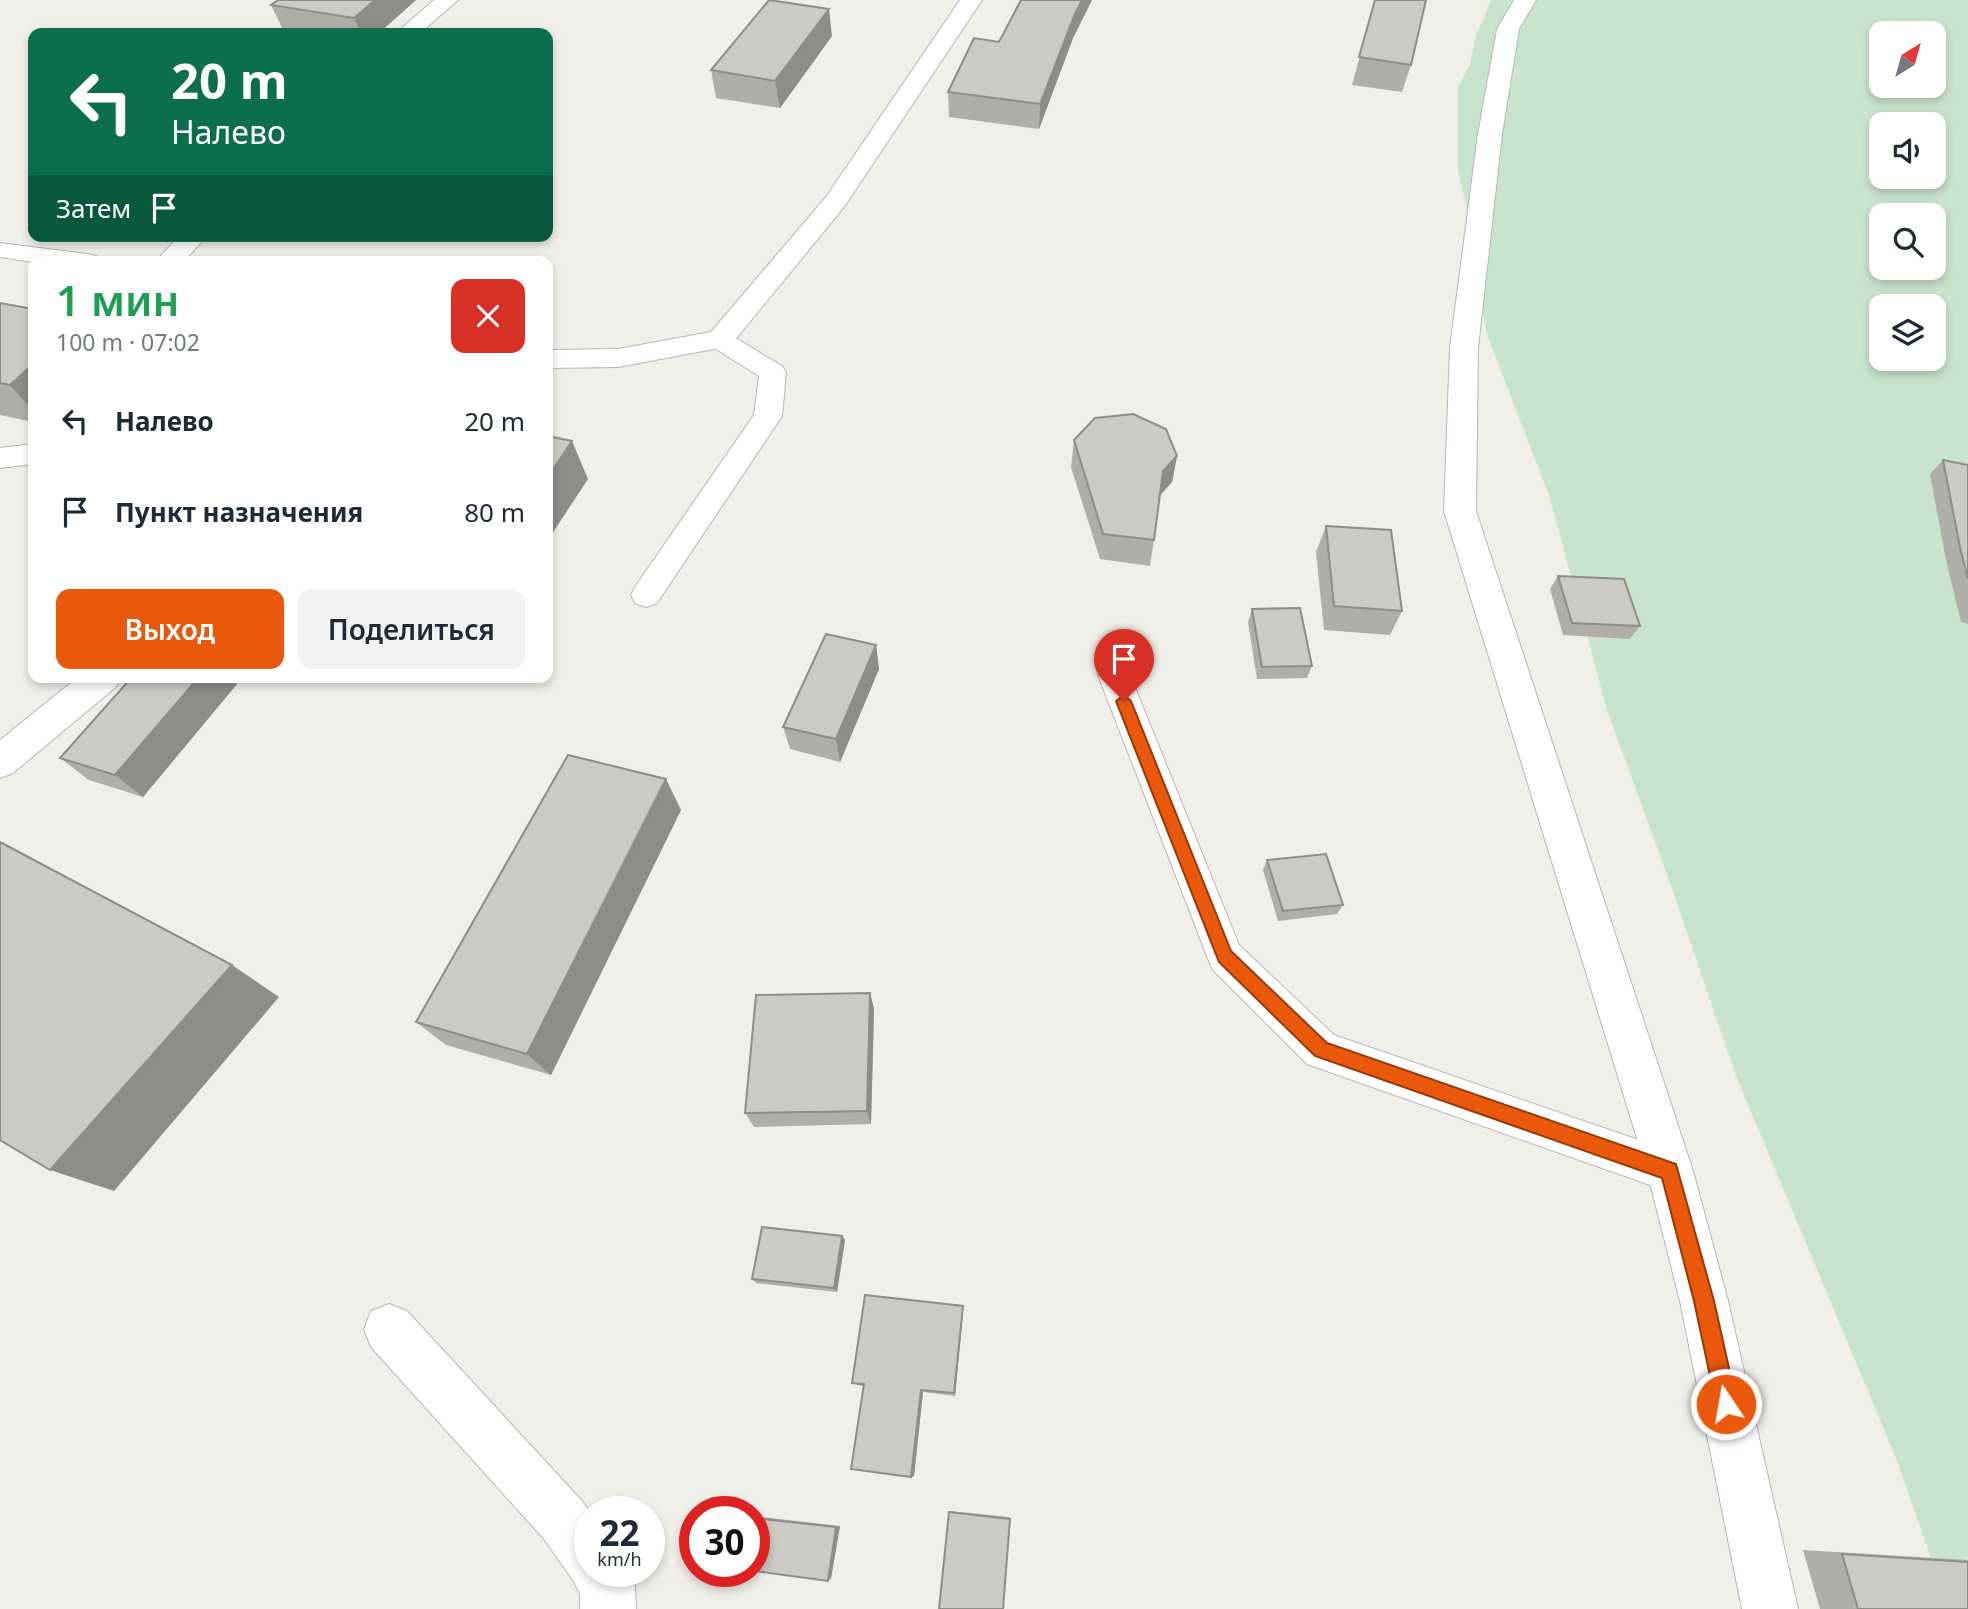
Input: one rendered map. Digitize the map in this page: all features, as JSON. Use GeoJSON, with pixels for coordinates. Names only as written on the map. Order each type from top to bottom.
{"type":"FeatureCollection","features":[{"type":"Feature","properties":{"kind":"street"},"geometry":{"type":"LineString","coordinates":[[413,28],[447,0]]}},
{"type":"Feature","properties":{"kind":"street"},"geometry":{"type":"LineString","coordinates":[[553,359],[618,358],[720,340],[835,202],[971,0]]}},
{"type":"Feature","properties":{"kind":"street"},"geometry":{"type":"LineString","coordinates":[[1525,0],[1508,29],[1490,134],[1464,348],[1460,511],[1670,1171],[1704,1301],[1770,1609]]}},
{"type":"Feature","properties":{"kind":"street"},"geometry":{"type":"LineString","coordinates":[[174,256],[188,242]]}},
{"type":"Feature","properties":{"kind":"street"},"geometry":{"type":"LineString","coordinates":[[0,762],[96,683]]}},
{"type":"Feature","properties":{"kind":"street"},"geometry":{"type":"LineString","coordinates":[[389,1329],[563,1520],[574,1536]]}},
{"type":"Feature","properties":{"kind":"street"},"geometry":{"type":"LineString","coordinates":[[607,1587],[608,1609]]}},
{"type":"Feature","properties":{"kind":"lane"},"geometry":{"type":"LineString","coordinates":[[0,250],[47,256]]}},
{"type":"Feature","properties":{"kind":"lane"},"geometry":{"type":"LineString","coordinates":[[646,595],[768,416],[773,372],[720,340]]}},
{"type":"Feature","properties":{"kind":"lane"},"geometry":{"type":"LineString","coordinates":[[0,458],[28,455]]}},
{"type":"Feature","properties":{"kind":"lane"},"geometry":{"type":"LineString","coordinates":[[1114,676],[1225,957],[1321,1050],[1670,1171]]}},
{"type":"Feature","properties":{"kind":"green space"},"geometry":{"type":"Polygon","coordinates":[[[1491,0],[1968,0],[1968,1609],[1949,1609],[1896,1458],[1736,1076],[1607,710],[1550,498],[1488,337],[1471,254],[1468,211],[1458,172],[1458,87],[1470,64],[1476,36],[1491,0]]]}},
{"type":"Feature","properties":{"kind":"building"},"geometry":{"type":"Polygon","coordinates":[[[278,0],[375,0],[354,18],[271,5],[278,0]]]}},
{"type":"Feature","properties":{"kind":"building"},"geometry":{"type":"Polygon","coordinates":[[[769,0],[829,9],[775,81],[711,70],[769,0]]]}},
{"type":"Feature","properties":{"kind":"building"},"geometry":{"type":"Polygon","coordinates":[[[1021,0],[1082,0],[1040,104],[948,92],[974,38],[999,42],[1021,0]]]}},
{"type":"Feature","properties":{"kind":"building"},"geometry":{"type":"Polygon","coordinates":[[[1375,0],[1426,0],[1411,65],[1359,57],[1375,0]]]}},
{"type":"Feature","properties":{"kind":"building"},"geometry":{"type":"Polygon","coordinates":[[[0,303],[28,308],[28,369],[10,385],[0,383],[0,303]]]}},
{"type":"Feature","properties":{"kind":"building"},"geometry":{"type":"Polygon","coordinates":[[[1133,414],[1166,429],[1177,456],[1163,471],[1154,540],[1103,534],[1074,440],[1095,418],[1133,414]]]}},
{"type":"Feature","properties":{"kind":"building"},"geometry":{"type":"Polygon","coordinates":[[[553,437],[572,441],[553,470],[553,437]]]}},
{"type":"Feature","properties":{"kind":"building"},"geometry":{"type":"Polygon","coordinates":[[[1943,460],[1968,465],[1968,579],[1960,547],[1943,460]]]}},
{"type":"Feature","properties":{"kind":"building"},"geometry":{"type":"Polygon","coordinates":[[[1326,526],[1391,530],[1402,611],[1334,606],[1326,526]]]}},
{"type":"Feature","properties":{"kind":"building"},"geometry":{"type":"Polygon","coordinates":[[[1558,576],[1624,579],[1640,626],[1572,623],[1558,576]]]}},
{"type":"Feature","properties":{"kind":"building"},"geometry":{"type":"Polygon","coordinates":[[[1300,608],[1312,666],[1262,667],[1252,609],[1300,608]]]}},
{"type":"Feature","properties":{"kind":"building"},"geometry":{"type":"Polygon","coordinates":[[[826,634],[876,645],[836,739],[783,727],[826,634]]]}},
{"type":"Feature","properties":{"kind":"building"},"geometry":{"type":"Polygon","coordinates":[[[127,683],[194,683],[115,775],[60,758],[127,683]]]}},
{"type":"Feature","properties":{"kind":"building"},"geometry":{"type":"Polygon","coordinates":[[[568,755],[666,779],[527,1054],[416,1022],[568,755]]]}},
{"type":"Feature","properties":{"kind":"building"},"geometry":{"type":"Polygon","coordinates":[[[0,842],[232,965],[50,1170],[0,1140],[0,842]]]}},
{"type":"Feature","properties":{"kind":"building"},"geometry":{"type":"Polygon","coordinates":[[[1326,854],[1343,905],[1283,911],[1267,860],[1326,854]]]}},
{"type":"Feature","properties":{"kind":"building"},"geometry":{"type":"Polygon","coordinates":[[[870,993],[867,1111],[745,1113],[756,995],[870,993]]]}},
{"type":"Feature","properties":{"kind":"building"},"geometry":{"type":"Polygon","coordinates":[[[762,1227],[842,1236],[834,1288],[752,1279],[762,1227]]]}},
{"type":"Feature","properties":{"kind":"building"},"geometry":{"type":"Polygon","coordinates":[[[865,1295],[963,1306],[954,1393],[921,1390],[911,1477],[851,1469],[864,1384],[852,1383],[865,1295]]]}},
{"type":"Feature","properties":{"kind":"building"},"geometry":{"type":"Polygon","coordinates":[[[949,1512],[1010,1519],[1003,1609],[939,1609],[949,1512]]]}},
{"type":"Feature","properties":{"kind":"building"},"geometry":{"type":"Polygon","coordinates":[[[770,1520],[836,1527],[828,1581],[770,1573],[770,1520]]]}},
{"type":"Feature","properties":{"kind":"building"},"geometry":{"type":"Polygon","coordinates":[[[1842,1554],[1968,1562],[1968,1609],[1858,1609],[1842,1554]]]}},
{"type":"Feature","properties":{"kind":"route"},"geometry":{"type":"LineString","coordinates":[[1124,701],[1225,957],[1321,1050],[1670,1171],[1704,1301],[1726,1404]]}}]}
